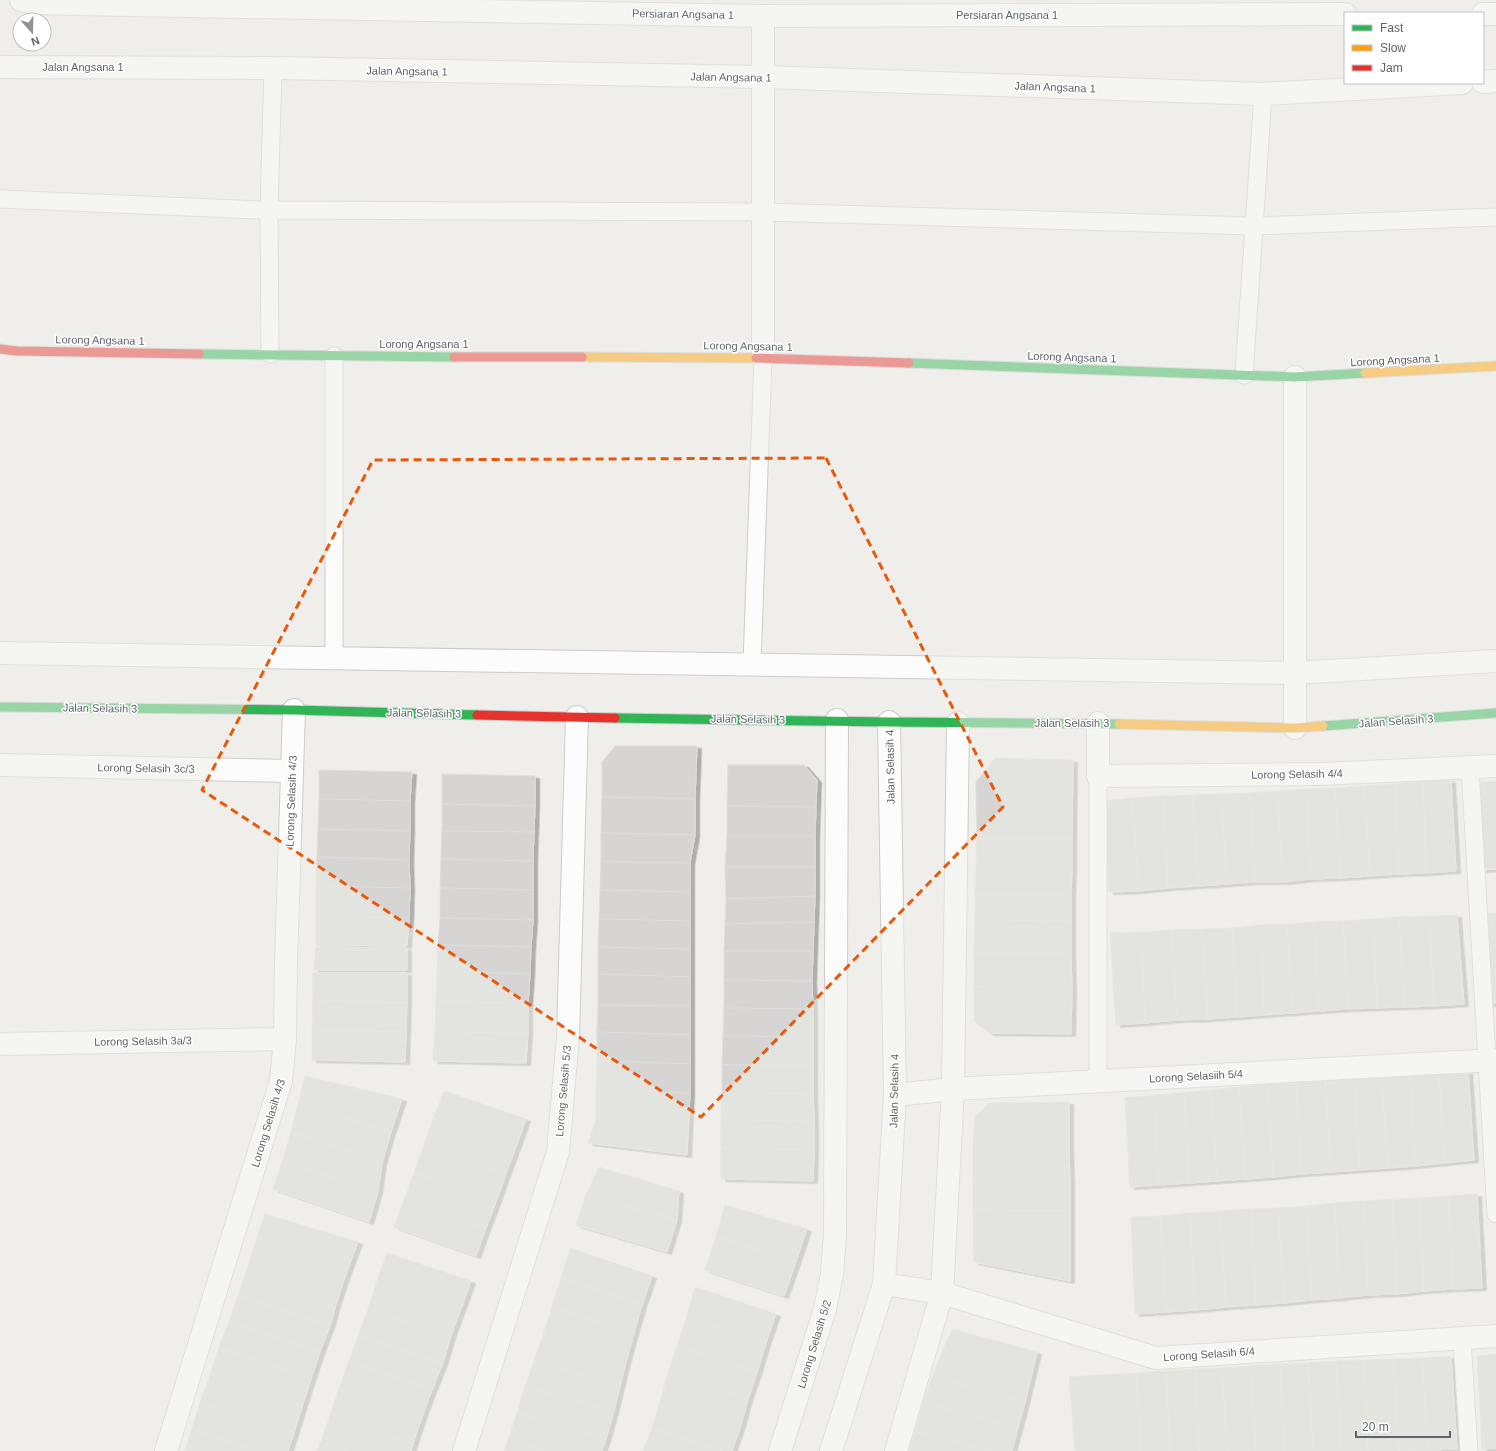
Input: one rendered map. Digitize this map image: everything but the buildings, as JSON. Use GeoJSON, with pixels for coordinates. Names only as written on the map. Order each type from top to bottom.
{"type":"FeatureCollection","features":[{"type":"Feature","properties":{"kind":"street","name":"Persiaran Angsana 1"},"geometry":{"type":"LineString","coordinates":[[22,0],[35,3],[76,4],[763,16],[1344,14]]}},
{"type":"Feature","properties":{"kind":"street"},"geometry":{"type":"LineString","coordinates":[[1484,14],[1496,14]]}},
{"type":"Feature","properties":{"kind":"street"},"geometry":{"type":"LineString","coordinates":[[762,358],[763,16]]}},
{"type":"Feature","properties":{"kind":"street","name":"Jalan Angsana 1"},"geometry":{"type":"LineString","coordinates":[[0,67],[273,68],[764,77],[1263,94],[1444,84]]}},
{"type":"Feature","properties":{"kind":"street"},"geometry":{"type":"LineString","coordinates":[[1484,82],[1496,81]]}},
{"type":"Feature","properties":{"kind":"street","name":"Lorong Angsana 1"},"geometry":{"type":"LineString","coordinates":[[0,349],[17,351],[334,356],[762,358],[1295,377],[1496,366]]}},
{"type":"Feature","properties":{"kind":"street"},"geometry":{"type":"LineString","coordinates":[[1295,377],[1295,728]]}},
{"type":"Feature","properties":{"kind":"street"},"geometry":{"type":"LineString","coordinates":[[0,653],[1295,673],[1496,661]]}},
{"type":"Feature","properties":{"kind":"street","name":"Jalan Selasih 3"},"geometry":{"type":"LineString","coordinates":[[0,706],[294,710],[577,717],[889,722],[1098,723],[1295,728],[1496,713]]}},
{"type":"Feature","properties":{"kind":"street","name":"Lorong Selasih 4/3"},"geometry":{"type":"LineString","coordinates":[[166,1451],[281,1081],[285,1039],[294,710]]}},
{"type":"Feature","properties":{"kind":"street","name":"Lorong Selasih 5/3"},"geometry":{"type":"LineString","coordinates":[[464,1451],[558,1152],[568,1037],[577,717]]}},
{"type":"Feature","properties":{"kind":"street","name":"Lorong Selasih 5/2"},"geometry":{"type":"LineString","coordinates":[[780,1451],[825,1309],[832,1274],[835,1234],[837,720]]}},
{"type":"Feature","properties":{"kind":"street","name":"Jalan Selasih 4"},"geometry":{"type":"LineString","coordinates":[[831,1451],[884,1284],[895,1095],[889,722]]}},
{"type":"Feature","properties":{"kind":"street"},"geometry":{"type":"LineString","coordinates":[[896,1451],[942,1293],[954,1089],[958,723]]}},
{"type":"Feature","properties":{"kind":"street"},"geometry":{"type":"LineString","coordinates":[[1098,723],[1098,776]]}},
{"type":"Feature","properties":{"kind":"street","name":"Lorong Selasih 3c/3"},"geometry":{"type":"LineString","coordinates":[[0,765],[292,771]]}},
{"type":"Feature","properties":{"kind":"street","name":"Lorong Selasih 4/4"},"geometry":{"type":"LineString","coordinates":[[1098,776],[1321,774],[1496,766]]}},
{"type":"Feature","properties":{"kind":"street","name":"Lorong Selasih 3a/3"},"geometry":{"type":"LineString","coordinates":[[0,1044],[285,1039]]}},
{"type":"Feature","properties":{"kind":"street","name":"Lorong Selasiih 5/4"},"geometry":{"type":"LineString","coordinates":[[895,1095],[954,1089],[1492,1060]]}},
{"type":"Feature","properties":{"kind":"street","name":"Lorong Selasih 6/4"},"geometry":{"type":"LineString","coordinates":[[884,1284],[942,1293],[1156,1358],[1496,1336]]}},
{"type":"Feature","properties":{"kind":"lane"},"geometry":{"type":"LineString","coordinates":[[270,354],[269,210],[273,68]]}},
{"type":"Feature","properties":{"kind":"lane"},"geometry":{"type":"LineString","coordinates":[[1244,374],[1263,94]]}},
{"type":"Feature","properties":{"kind":"lane"},"geometry":{"type":"LineString","coordinates":[[0,199],[269,210],[763,212],[1254,226],[1496,217]]}},
{"type":"Feature","properties":{"kind":"lane"},"geometry":{"type":"LineString","coordinates":[[334,356],[334,658]]}},
{"type":"Feature","properties":{"kind":"lane"},"geometry":{"type":"LineString","coordinates":[[752,664],[762,358]]}},
{"type":"Feature","properties":{"kind":"lane"},"geometry":{"type":"LineString","coordinates":[[1470,767],[1492,1060],[1496,1214]]}},
{"type":"Feature","properties":{"kind":"lane"},"geometry":{"type":"LineString","coordinates":[[1098,776],[1098,1082]]}},
{"type":"Feature","properties":{"kind":"lane"},"geometry":{"type":"LineString","coordinates":[[1462,1338],[1469,1451]]}},
{"type":"Feature","properties":{"kind":"highlighted area"},"geometry":{"type":"Polygon","coordinates":[[[826,458],[1003,807],[701,1117],[202,790],[373,460],[826,458]]]}},
{"type":"Feature","properties":{"kind":"traffic: fast"},"geometry":{"type":"LineString","coordinates":[[199,354],[454,357]]}},
{"type":"Feature","properties":{"kind":"traffic: fast"},"geometry":{"type":"LineString","coordinates":[[909,363],[1295,377],[1365,373]]}},
{"type":"Feature","properties":{"kind":"traffic: fast"},"geometry":{"type":"LineString","coordinates":[[0,707],[294,710],[477,715]]}},
{"type":"Feature","properties":{"kind":"traffic: fast"},"geometry":{"type":"LineString","coordinates":[[1323,726],[1496,713]]}},
{"type":"Feature","properties":{"kind":"traffic: fast"},"geometry":{"type":"LineString","coordinates":[[615,718],[1119,724]]}},
{"type":"Feature","properties":{"kind":"traffic: slow"},"geometry":{"type":"LineString","coordinates":[[582,357],[756,358]]}},
{"type":"Feature","properties":{"kind":"traffic: slow"},"geometry":{"type":"LineString","coordinates":[[1365,373],[1496,366]]}},
{"type":"Feature","properties":{"kind":"traffic: slow"},"geometry":{"type":"LineString","coordinates":[[1119,724],[1295,728],[1323,726]]}},
{"type":"Feature","properties":{"kind":"traffic: jam"},"geometry":{"type":"LineString","coordinates":[[0,349],[17,351],[199,354]]}},
{"type":"Feature","properties":{"kind":"traffic: jam"},"geometry":{"type":"LineString","coordinates":[[454,357],[582,357]]}},
{"type":"Feature","properties":{"kind":"traffic: jam"},"geometry":{"type":"LineString","coordinates":[[756,358],[909,363]]}},
{"type":"Feature","properties":{"kind":"traffic: jam"},"geometry":{"type":"LineString","coordinates":[[477,715],[615,718]]}}]}
